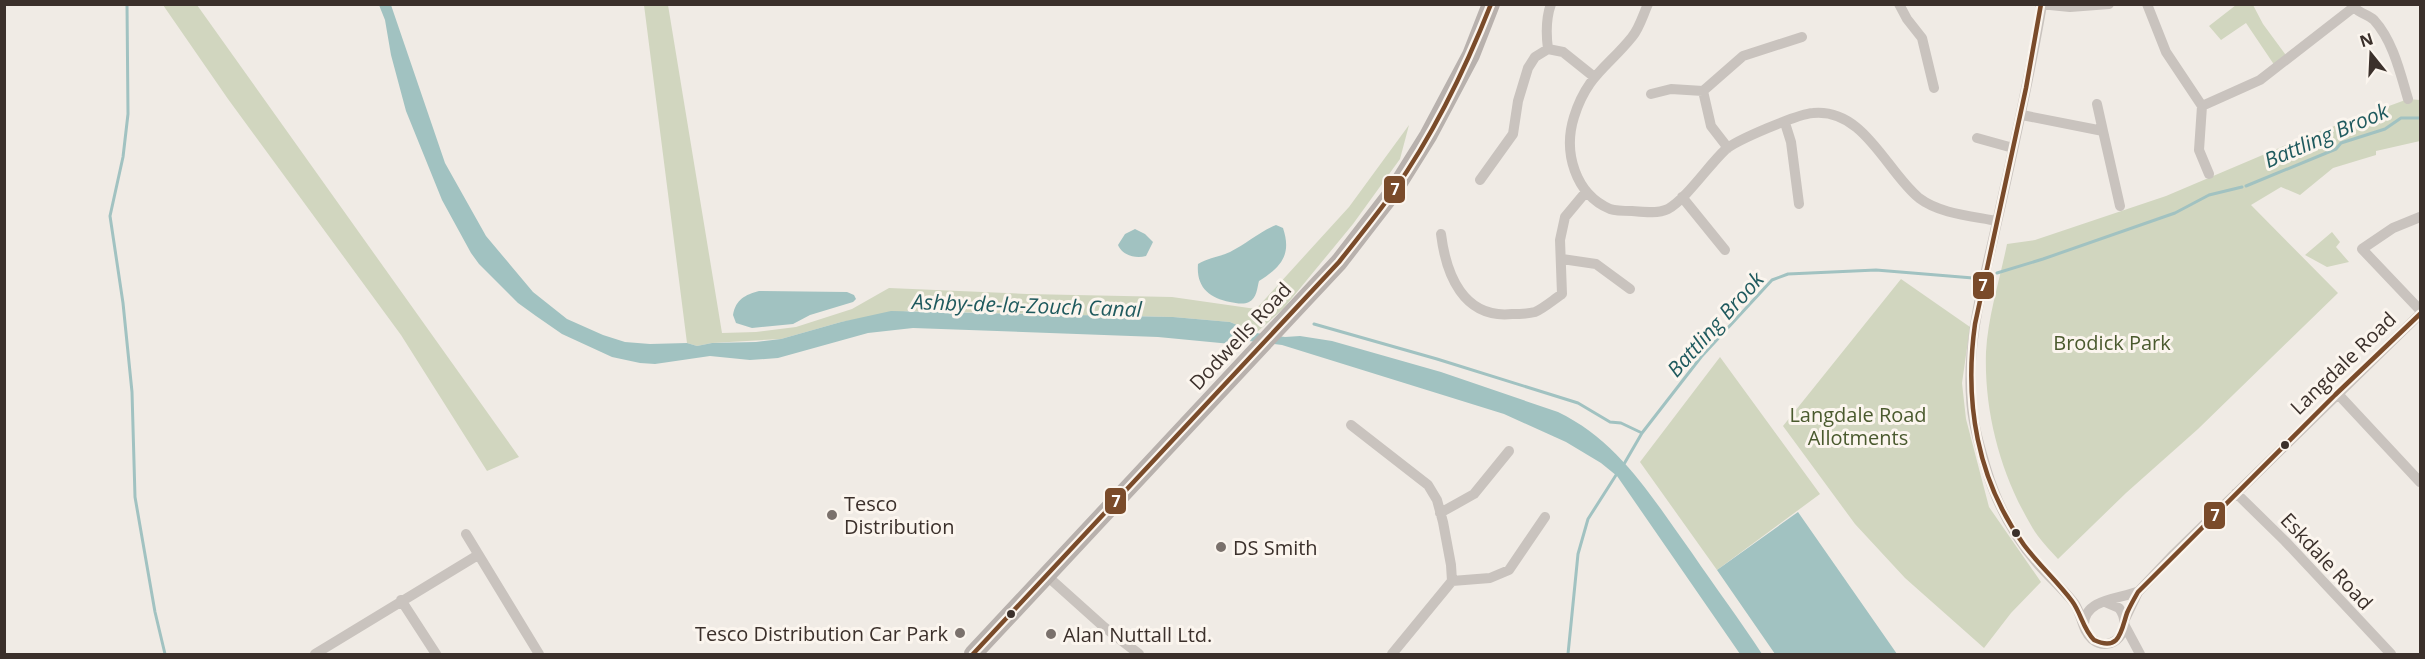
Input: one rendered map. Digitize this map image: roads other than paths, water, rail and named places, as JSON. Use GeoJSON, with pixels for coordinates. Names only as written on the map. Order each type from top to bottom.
{"type":"FeatureCollection","features":[{"type":"Feature","properties":{"kind":"main road","name":"Dodwells Road"},"geometry":{"type":"LineString","coordinates":[[974,654],[1339,262],[1393,192],[1428,136],[1471,55],[1489,7]]}},
{"type":"Feature","properties":{"kind":"street"},"geometry":{"type":"LineString","coordinates":[[1548,49],[1551,4]]}},
{"type":"Feature","properties":{"kind":"street"},"geometry":{"type":"LineString","coordinates":[[1648,4],[1634,36],[1593,76],[1573,118],[1571,147],[1575,177],[1586,193],[1611,210],[1649,212],[1667,209],[1682,197],[1728,148],[1813,113],[1836,115],[1862,132],[1920,198],[1943,210],[1997,220]]}},
{"type":"Feature","properties":{"kind":"street"},"geometry":{"type":"LineString","coordinates":[[1899,4],[1922,38],[1934,88]]}},
{"type":"Feature","properties":{"kind":"street"},"geometry":{"type":"LineString","coordinates":[[2109,4],[2070,7],[2041,5],[2022,115],[1980,297],[1971,351],[1971,398],[1975,426],[1987,471],[2000,505],[2013,529],[2036,561],[2073,603],[2081,615],[2090,638],[2100,643],[2109,643],[2119,638],[2125,623]]}},
{"type":"Feature","properties":{"kind":"street"},"geometry":{"type":"LineString","coordinates":[[2147,4],[2166,52],[2202,106],[2199,150],[2209,174]]}},
{"type":"Feature","properties":{"kind":"street"},"geometry":{"type":"LineString","coordinates":[[2202,106],[2256,83],[2283,65],[2354,6],[2358,12],[2368,15],[2383,30],[2408,99]]}},
{"type":"Feature","properties":{"kind":"street"},"geometry":{"type":"LineString","coordinates":[[1651,94],[1671,89],[1703,91],[1743,56],[1802,37]]}},
{"type":"Feature","properties":{"kind":"street"},"geometry":{"type":"LineString","coordinates":[[1480,180],[1513,134],[1518,101],[1528,68],[1536,57],[1548,49],[1563,52],[1593,76]]}},
{"type":"Feature","properties":{"kind":"street"},"geometry":{"type":"LineString","coordinates":[[1703,91],[1712,126],[1728,148]]}},
{"type":"Feature","properties":{"kind":"street"},"geometry":{"type":"LineString","coordinates":[[2097,104],[2120,206]]}},
{"type":"Feature","properties":{"kind":"street"},"geometry":{"type":"LineString","coordinates":[[2022,115],[2103,131]]}},
{"type":"Feature","properties":{"kind":"street"},"geometry":{"type":"LineString","coordinates":[[1785,123],[1791,142],[1799,204]]}},
{"type":"Feature","properties":{"kind":"street"},"geometry":{"type":"LineString","coordinates":[[1977,138],[2013,148]]}},
{"type":"Feature","properties":{"kind":"street"},"geometry":{"type":"LineString","coordinates":[[1441,234],[1444,257],[1454,283],[1470,304],[1499,316],[1534,312],[1562,294],[1560,240],[1565,217],[1586,193]]}},
{"type":"Feature","properties":{"kind":"street"},"geometry":{"type":"LineString","coordinates":[[1682,197],[1725,250]]}},
{"type":"Feature","properties":{"kind":"street"},"geometry":{"type":"LineString","coordinates":[[2421,217],[2393,228],[2362,249],[2421,312]]}},
{"type":"Feature","properties":{"kind":"street"},"geometry":{"type":"LineString","coordinates":[[1562,259],[1596,264],[1630,289]]}},
{"type":"Feature","properties":{"kind":"street","name":"Langdale Road"},"geometry":{"type":"LineString","coordinates":[[2125,623],[2131,602],[2138,592],[2421,312]]}},
{"type":"Feature","properties":{"kind":"street"},"geometry":{"type":"LineString","coordinates":[[2337,393],[2421,482]]}},
{"type":"Feature","properties":{"kind":"street"},"geometry":{"type":"LineString","coordinates":[[1351,425],[1428,484],[1437,500],[1451,565],[1452,580],[1392,654]]}},
{"type":"Feature","properties":{"kind":"street"},"geometry":{"type":"LineString","coordinates":[[1440,513],[1474,494],[1509,451]]}},
{"type":"Feature","properties":{"kind":"street","name":"Eskdale Road"},"geometry":{"type":"LineString","coordinates":[[2236,493],[2285,541],[2391,654]]}},
{"type":"Feature","properties":{"kind":"street"},"geometry":{"type":"LineString","coordinates":[[1452,580],[1490,578],[1509,570],[1545,517]]}},
{"type":"Feature","properties":{"kind":"street"},"geometry":{"type":"LineString","coordinates":[[466,534],[539,654]]}},
{"type":"Feature","properties":{"kind":"street"},"geometry":{"type":"LineString","coordinates":[[315,654],[478,555]]}},
{"type":"Feature","properties":{"kind":"street"},"geometry":{"type":"LineString","coordinates":[[1046,575],[1104,627],[1139,654]]}},
{"type":"Feature","properties":{"kind":"street","name":"Langdale Road"},"geometry":{"type":"LineString","coordinates":[[2105,602],[2138,592]]}},
{"type":"Feature","properties":{"kind":"street"},"geometry":{"type":"LineString","coordinates":[[401,600],[435,654]]}},
{"type":"Feature","properties":{"kind":"street"},"geometry":{"type":"LineString","coordinates":[[2084,626],[2084,618],[2089,609],[2097,603],[2105,602],[2119,608],[2137,651]]}},
{"type":"Feature","properties":{"kind":"street"},"geometry":{"type":"LineString","coordinates":[[2073,603],[2089,609]]}},
{"type":"Feature","properties":{"kind":"street"},"geometry":{"type":"LineString","coordinates":[[2119,638],[2137,651]]}},
{"type":"Feature","properties":{"kind":"water"},"geometry":{"type":"Polygon","coordinates":[[[379,5],[391,5],[445,163],[486,236],[533,292],[567,319],[625,342],[687,343],[697,346],[781,339],[891,311],[1173,317],[1230,322],[1256,333],[1332,341],[1441,372],[1558,412],[1580,424],[1600,439],[1634,474],[1762,654],[1740,654],[1617,476],[1601,463],[1566,442],[1504,414],[1282,345],[1249,341],[1231,344],[1158,337],[913,328],[868,333],[778,358],[750,360],[710,356],[655,364],[612,357],[562,334],[518,303],[471,253],[442,200],[406,111],[391,55],[385,20],[379,5]]]}},
{"type":"Feature","properties":{"kind":"water"},"geometry":{"type":"Polygon","coordinates":[[[1276,225],[1283,228],[1285,253],[1279,265],[1259,281],[1252,300],[1240,304],[1230,302],[1216,298],[1205,290],[1199,279],[1198,264],[1230,252],[1276,225]]]}},
{"type":"Feature","properties":{"kind":"water"},"geometry":{"type":"Polygon","coordinates":[[[1135,229],[1145,234],[1153,242],[1146,256],[1129,255],[1118,245],[1125,234],[1135,229]]]}},
{"type":"Feature","properties":{"kind":"water"},"geometry":{"type":"Polygon","coordinates":[[[759,291],[847,292],[854,295],[856,299],[853,302],[810,315],[793,324],[752,328],[736,323],[733,315],[739,301],[759,291]]]}},
{"type":"Feature","properties":{"kind":"water"},"geometry":{"type":"Polygon","coordinates":[[[1798,512],[1897,654],[1775,654],[1717,570],[1798,512]]]}},
{"type":"Feature","properties":{"kind":"waterway"},"geometry":{"type":"LineString","coordinates":[[127,4],[128,114],[123,157],[110,216],[123,303],[132,392],[135,497],[155,612],[165,654]]}},
{"type":"Feature","properties":{"kind":"waterway","name":"Battling Brook"},"geometry":{"type":"LineString","coordinates":[[2246,186],[2336,149],[2341,143],[2385,129],[2401,118],[2420,118]]}},
{"type":"Feature","properties":{"kind":"waterway","name":"Battling Brook"},"geometry":{"type":"LineString","coordinates":[[1997,273],[2175,213],[2209,195],[2242,187]]}},
{"type":"Feature","properties":{"kind":"waterway","name":"Battling Brook"},"geometry":{"type":"LineString","coordinates":[[1624,464],[1642,433],[1701,357],[1772,280],[1788,274],[1876,270],[1973,278]]}},
{"type":"Feature","properties":{"kind":"waterway"},"geometry":{"type":"LineString","coordinates":[[1314,324],[1578,403],[1610,422],[1621,423],[1642,433]]}},
{"type":"Feature","properties":{"kind":"waterway"},"geometry":{"type":"LineString","coordinates":[[1568,654],[1578,554],[1588,519],[1618,472]]}},
{"type":"Feature","properties":{"kind":"place","name":"Tesco Distribution"},"geometry":{"type":"Point","coordinates":[832,515]}},
{"type":"Feature","properties":{"kind":"place","name":"DS Smith"},"geometry":{"type":"Point","coordinates":[1221,547]}},
{"type":"Feature","properties":{"kind":"place","name":"Tesco Distribution Car Park"},"geometry":{"type":"Point","coordinates":[960,633]}},
{"type":"Feature","properties":{"kind":"place","name":"Alan Nuttall Ltd."},"geometry":{"type":"Point","coordinates":[1051,634]}},
{"type":"Feature","properties":{"kind":"water label","name":"Ashby-de-la-Zouch Canal"},"geometry":{"type":"Point","coordinates":[1027,305]}},
{"type":"Feature","properties":{"kind":"park label","name":"Brodick Park"},"geometry":{"type":"Point","coordinates":[2112,342]}},
{"type":"Feature","properties":{"kind":"park label","name":"Langdale Road Allotments"},"geometry":{"type":"Point","coordinates":[1858,426]}}]}
